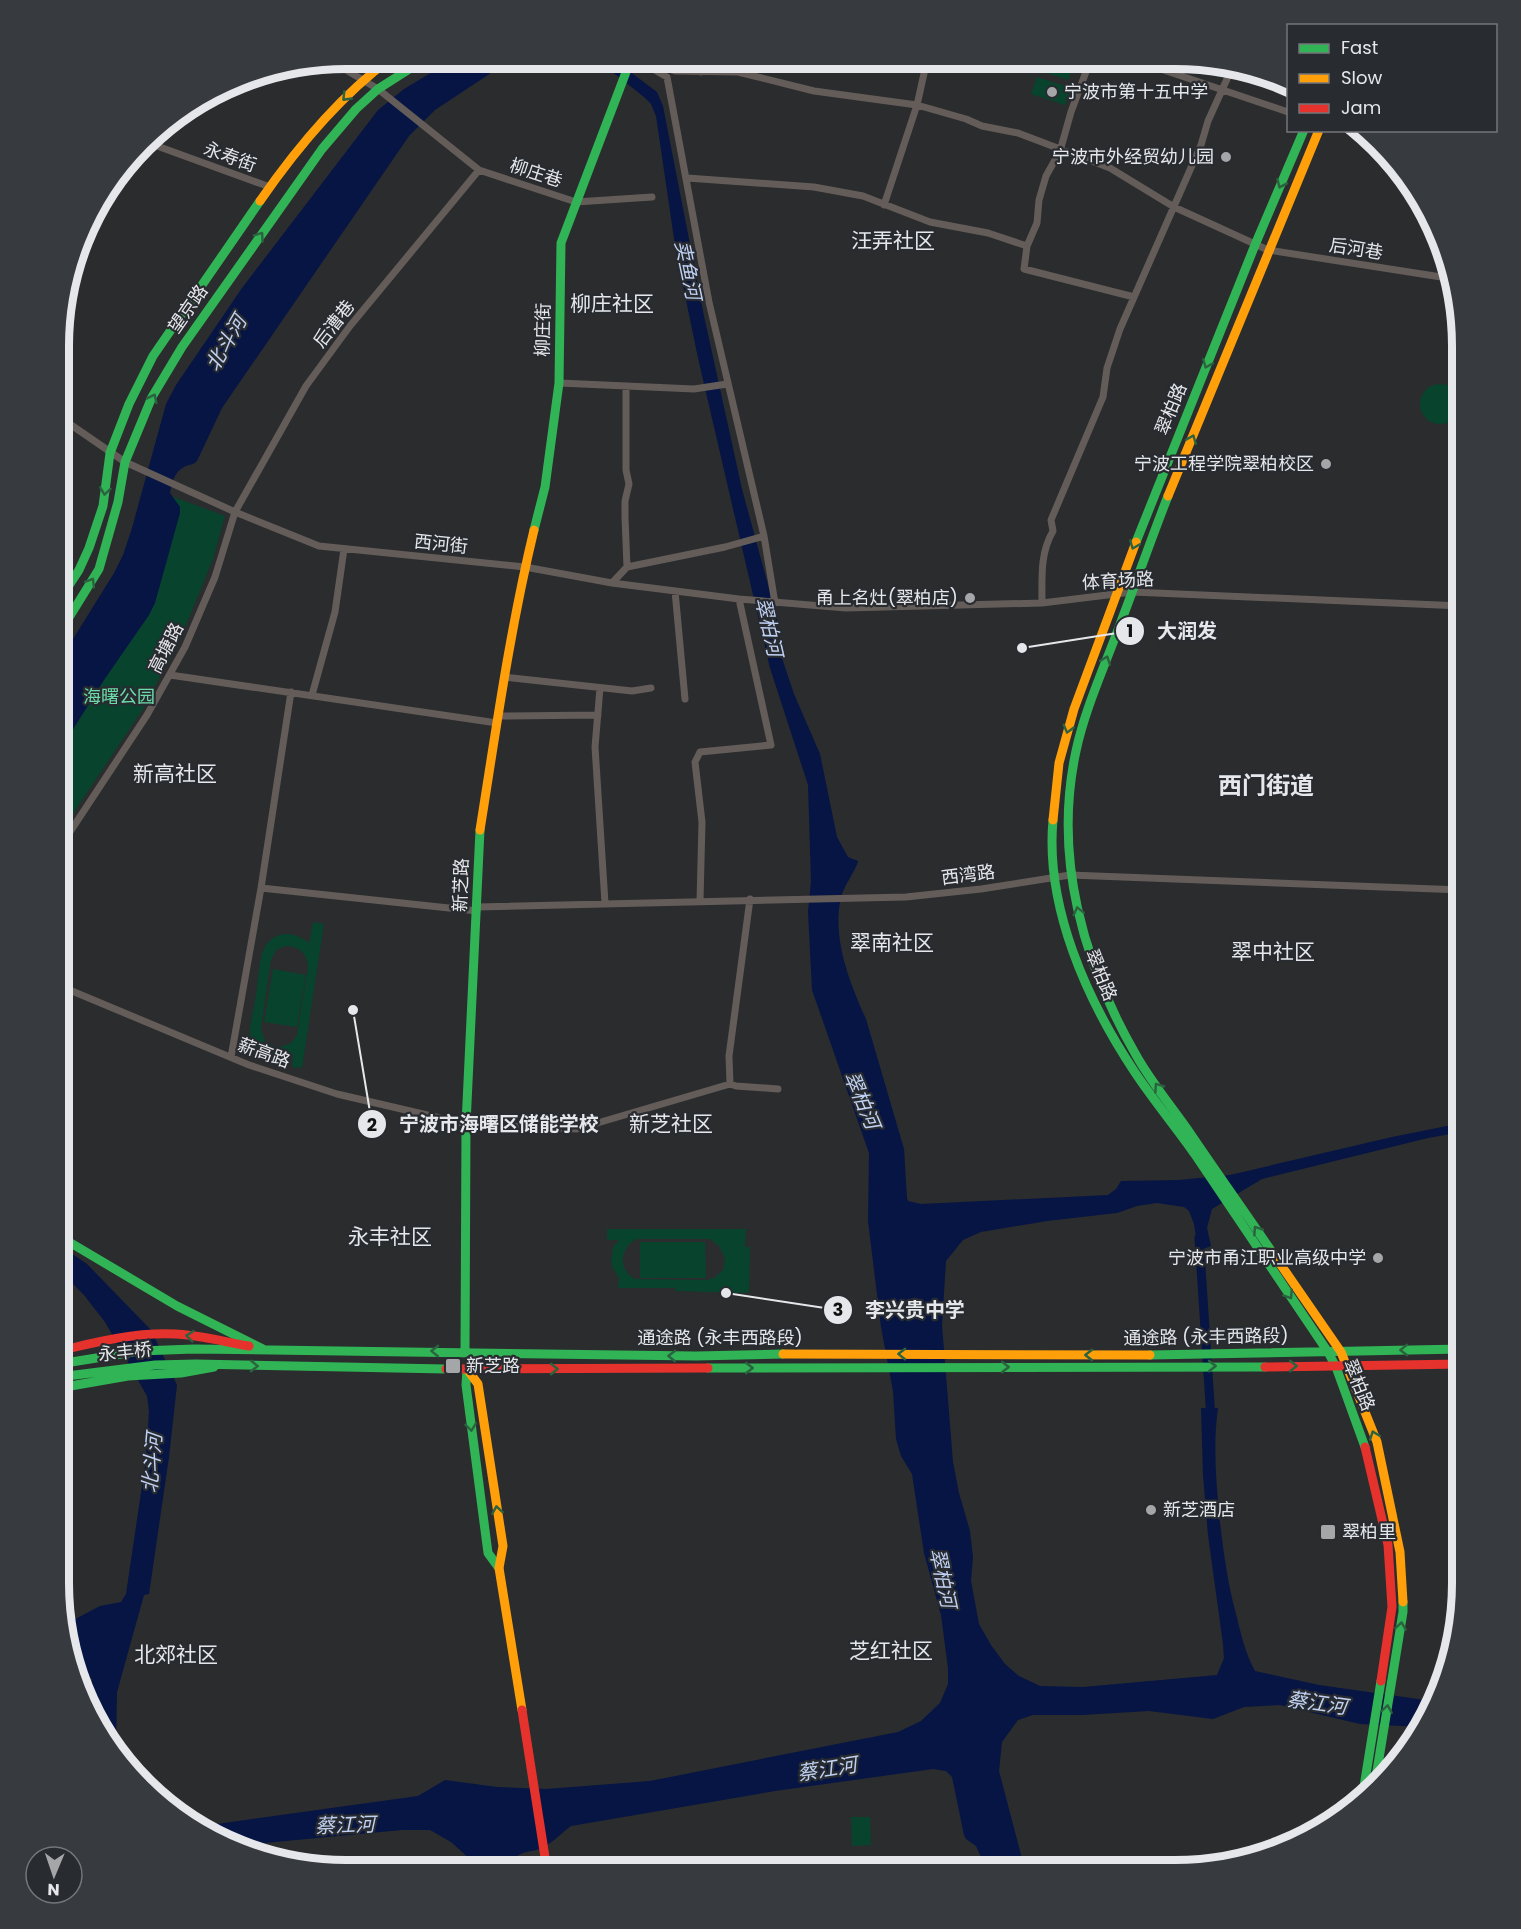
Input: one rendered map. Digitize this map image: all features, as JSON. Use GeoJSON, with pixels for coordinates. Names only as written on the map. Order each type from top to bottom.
{"type":"FeatureCollection","features":[{"type":"Feature","properties":{"kind":"main road","name":"望京路"},"geometry":{"type":"LineString","coordinates":[[69,585],[89,548],[103,506],[110,453],[129,404],[153,356],[270,187],[324,120],[363,79],[376,69]]}},
{"type":"Feature","properties":{"kind":"main road","name":"望京路"},"geometry":{"type":"LineString","coordinates":[[69,617],[99,569],[118,502],[125,462],[152,397],[182,347],[322,149],[356,109],[378,89],[409,69]]}},
{"type":"Feature","properties":{"kind":"main road","name":"柳庄街"},"geometry":{"type":"LineString","coordinates":[[525,567],[545,487],[559,383],[561,243],[615,100],[629,69]]}},
{"type":"Feature","properties":{"kind":"main road","name":"翠柏路"},"geometry":{"type":"LineString","coordinates":[[1199,1153],[1135,1072],[1102,1020],[1070,944],[1054,877],[1053,825],[1059,763],[1074,709],[1114,594],[1303,132]]}},
{"type":"Feature","properties":{"kind":"main road","name":"翠柏路"},"geometry":{"type":"LineString","coordinates":[[1318,132],[1149,544],[1096,687],[1078,741],[1070,791],[1068,834],[1070,875],[1086,946],[1114,1017],[1137,1057],[1328,1352],[1336,1367],[1363,1439],[1388,1545],[1392,1607],[1375,1774]]}},
{"type":"Feature","properties":{"kind":"main road","name":"新芝路"},"geometry":{"type":"LineString","coordinates":[[465,1352],[466,1124],[480,830],[504,676],[525,567]]}},
{"type":"Feature","properties":{"kind":"main road","name":"翠柏路"},"geometry":{"type":"LineString","coordinates":[[1237,1209],[1341,1352],[1377,1442],[1400,1552],[1403,1612],[1386,1683]]}},
{"type":"Feature","properties":{"kind":"main road"},"geometry":{"type":"LineString","coordinates":[[69,1242],[177,1306],[263,1349]]}},
{"type":"Feature","properties":{"kind":"main road"},"geometry":{"type":"LineString","coordinates":[[69,1349],[106,1340],[172,1334],[197,1336],[263,1349]]}},
{"type":"Feature","properties":{"kind":"main road","name":"通途路 (永丰西路段)"},"geometry":{"type":"LineString","coordinates":[[195,1349],[696,1356],[857,1353],[1189,1355],[1452,1349]]}},
{"type":"Feature","properties":{"kind":"main road","name":"永丰桥"},"geometry":{"type":"LineString","coordinates":[[69,1363],[140,1351],[195,1349]]}},
{"type":"Feature","properties":{"kind":"main road","name":"通途路 (永丰西路段)"},"geometry":{"type":"LineString","coordinates":[[196,1364],[467,1369],[1336,1367],[1452,1364]]}},
{"type":"Feature","properties":{"kind":"main road","name":"永丰桥"},"geometry":{"type":"LineString","coordinates":[[69,1376],[155,1365],[196,1364]]}},
{"type":"Feature","properties":{"kind":"main road"},"geometry":{"type":"LineString","coordinates":[[69,1386],[128,1376],[181,1373],[225,1366]]}},
{"type":"Feature","properties":{"kind":"main road"},"geometry":{"type":"LineString","coordinates":[[467,1369],[466,1386],[488,1553],[499,1568]]}},
{"type":"Feature","properties":{"kind":"main road"},"geometry":{"type":"LineString","coordinates":[[467,1369],[478,1384],[503,1546],[499,1568],[545,1860]]}},
{"type":"Feature","properties":{"kind":"main road","name":"翠柏路"},"geometry":{"type":"LineString","coordinates":[[1366,1784],[1379,1732]]}},
{"type":"Feature","properties":{"kind":"street","name":"柳庄巷"},"geometry":{"type":"LineString","coordinates":[[345,69],[378,89],[479,170],[576,202],[652,197]]}},
{"type":"Feature","properties":{"kind":"street"},"geometry":{"type":"LineString","coordinates":[[652,69],[667,77],[725,384],[764,536],[775,603]]}},
{"type":"Feature","properties":{"kind":"street","name":"后河巷"},"geometry":{"type":"LineString","coordinates":[[668,69],[738,72],[813,91],[917,105],[982,126],[1018,134],[1110,168],[1174,207],[1268,250],[1444,277]]}},
{"type":"Feature","properties":{"kind":"street"},"geometry":{"type":"LineString","coordinates":[[884,205],[917,105],[925,69]]}},
{"type":"Feature","properties":{"kind":"street"},"geometry":{"type":"LineString","coordinates":[[1087,69],[1074,102],[1060,151],[1046,176],[1039,200],[1037,223],[1027,246],[1024,269],[1134,297]]}},
{"type":"Feature","properties":{"kind":"street"},"geometry":{"type":"LineString","coordinates":[[1161,69],[1287,112]]}},
{"type":"Feature","properties":{"kind":"street"},"geometry":{"type":"LineString","coordinates":[[1042,603],[1042,564],[1046,543],[1053,531],[1051,520],[1103,397],[1107,368],[1120,329],[1230,74]]}},
{"type":"Feature","properties":{"kind":"street","name":"永寿街"},"geometry":{"type":"LineString","coordinates":[[155,145],[270,187]]}},
{"type":"Feature","properties":{"kind":"street","name":"后漕巷"},"geometry":{"type":"LineString","coordinates":[[235,512],[306,386],[350,326],[479,170]]}},
{"type":"Feature","properties":{"kind":"street"},"geometry":{"type":"LineString","coordinates":[[687,178],[814,187],[863,196],[930,222],[988,233],[1027,246]]}},
{"type":"Feature","properties":{"kind":"street"},"geometry":{"type":"LineString","coordinates":[[559,383],[694,389],[725,384]]}},
{"type":"Feature","properties":{"kind":"street"},"geometry":{"type":"LineString","coordinates":[[626,386],[626,470],[629,484],[625,509],[627,567]]}},
{"type":"Feature","properties":{"kind":"street"},"geometry":{"type":"LineString","coordinates":[[69,424],[125,462]]}},
{"type":"Feature","properties":{"kind":"street","name":"西河街"},"geometry":{"type":"LineString","coordinates":[[125,462],[235,512],[319,546],[525,567],[612,583],[739,599]]}},
{"type":"Feature","properties":{"kind":"street","name":"高塘路"},"geometry":{"type":"LineString","coordinates":[[69,833],[147,715],[185,647],[214,577],[235,512]]}},
{"type":"Feature","properties":{"kind":"street"},"geometry":{"type":"LineString","coordinates":[[612,583],[627,567],[725,547],[764,536]]}},
{"type":"Feature","properties":{"kind":"street"},"geometry":{"type":"LineString","coordinates":[[312,696],[335,612],[344,549]]}},
{"type":"Feature","properties":{"kind":"street"},"geometry":{"type":"LineString","coordinates":[[675,591],[685,699]]}},
{"type":"Feature","properties":{"kind":"street","name":"体育场路"},"geometry":{"type":"LineString","coordinates":[[739,599],[846,608],[1042,603],[1132,592],[1452,606]]}},
{"type":"Feature","properties":{"kind":"street"},"geometry":{"type":"LineString","coordinates":[[700,901],[702,822],[694,762],[700,752],[771,745],[739,599]]}},
{"type":"Feature","properties":{"kind":"street"},"geometry":{"type":"LineString","coordinates":[[170,675],[312,696],[497,719],[598,715]]}},
{"type":"Feature","properties":{"kind":"street"},"geometry":{"type":"LineString","coordinates":[[504,676],[632,691],[651,688]]}},
{"type":"Feature","properties":{"kind":"street"},"geometry":{"type":"LineString","coordinates":[[600,688],[595,747],[605,903]]}},
{"type":"Feature","properties":{"kind":"street"},"geometry":{"type":"LineString","coordinates":[[231,1057],[261,888],[291,692]]}},
{"type":"Feature","properties":{"kind":"street","name":"西湾路"},"geometry":{"type":"LineString","coordinates":[[261,888],[477,909],[750,899],[844,900],[946,893],[1070,875],[1452,890]]}},
{"type":"Feature","properties":{"kind":"street"},"geometry":{"type":"LineString","coordinates":[[750,899],[729,1056],[730,1084],[778,1089]]}},
{"type":"Feature","properties":{"kind":"street","name":"薪高路"},"geometry":{"type":"LineString","coordinates":[[69,990],[231,1057],[337,1094],[466,1124],[577,1129],[730,1084]]}},
{"type":"Feature","properties":{"kind":"green space"},"geometry":{"type":"Polygon","coordinates":[[[1035,69],[1072,69],[1068,80],[1035,69]]]}},
{"type":"Feature","properties":{"kind":"green space"},"geometry":{"type":"Polygon","coordinates":[[[1037,77],[1071,88],[1065,105],[1031,94],[1037,77]]]}},
{"type":"Feature","properties":{"kind":"green space"},"geometry":{"type":"Polygon","coordinates":[[[1432,385],[1448,385],[1452,388],[1452,420],[1448,423],[1432,423],[1421,412],[1421,396],[1432,385]]]}},
{"type":"Feature","properties":{"kind":"green space","name":"海曙公园"},"geometry":{"type":"Polygon","coordinates":[[[166,494],[225,516],[213,559],[182,635],[143,709],[69,820],[69,721],[166,494]]]}},
{"type":"Feature","properties":{"kind":"green space"},"geometry":{"type":"Polygon","coordinates":[[[313,922],[324,924],[302,1068],[292,1067],[293,1054],[280,1059],[267,1057],[261,1053],[252,1043],[250,1032],[265,946],[270,940],[282,934],[296,935],[309,943],[313,922]],[[290,946],[276,950],[271,960],[261,1028],[265,1042],[278,1048],[291,1043],[297,1035],[308,967],[304,954],[290,946]]]}},
{"type":"Feature","properties":{"kind":"green space"},"geometry":{"type":"Polygon","coordinates":[[[273,969],[306,975],[297,1027],[264,1022],[273,969]]]}},
{"type":"Feature","properties":{"kind":"green space"},"geometry":{"type":"Polygon","coordinates":[[[607,1229],[746,1229],[745,1247],[750,1247],[749,1293],[676,1291],[675,1288],[618,1288],[619,1278],[613,1269],[611,1260],[613,1247],[619,1240],[607,1240],[607,1229]],[[637,1239],[624,1253],[623,1265],[629,1275],[635,1279],[706,1280],[714,1278],[723,1270],[725,1258],[719,1246],[710,1239],[637,1239]]]}},
{"type":"Feature","properties":{"kind":"green space"},"geometry":{"type":"Polygon","coordinates":[[[640,1242],[705,1242],[706,1278],[640,1278],[640,1242]]]}},
{"type":"Feature","properties":{"kind":"green space"},"geometry":{"type":"Polygon","coordinates":[[[851,1817],[870,1817],[871,1845],[852,1846],[851,1817]]]}},
{"type":"Feature","properties":{"kind":"water","name":"北斗河"},"geometry":{"type":"Polygon","coordinates":[[[437,69],[497,69],[435,110],[409,136],[222,408],[197,461],[181,469],[176,475],[170,493],[180,507],[180,513],[155,603],[69,736],[69,646],[123,555],[166,404],[176,385],[242,288],[378,110],[404,89],[437,69]]]}},
{"type":"Feature","properties":{"kind":"water"},"geometry":{"type":"Polygon","coordinates":[[[609,69],[626,69],[657,92],[663,106],[704,316],[742,489],[777,618],[781,655],[794,694],[820,754],[837,837],[848,857],[858,861],[840,902],[838,917],[841,947],[849,977],[866,1019],[904,1149],[908,1201],[921,1204],[1108,1195],[1121,1181],[1179,1180],[1230,1175],[1452,1125],[1452,1134],[1262,1179],[1212,1209],[1207,1228],[1211,1246],[1198,1251],[1194,1224],[1189,1211],[1184,1207],[1157,1203],[1137,1206],[1117,1213],[981,1232],[963,1240],[946,1261],[942,1325],[953,1462],[970,1531],[973,1557],[971,1581],[979,1624],[1005,1664],[1019,1676],[1040,1686],[1083,1687],[1217,1675],[1224,1658],[1208,1535],[1201,1408],[1218,1408],[1216,1461],[1224,1552],[1230,1589],[1242,1636],[1255,1671],[1319,1685],[1426,1700],[1412,1726],[1360,1724],[1280,1705],[1244,1707],[1213,1719],[1149,1711],[1033,1715],[1018,1720],[1002,1742],[999,1771],[1022,1860],[982,1860],[976,1846],[964,1835],[952,1777],[946,1771],[933,1769],[775,1791],[571,1826],[548,1845],[521,1854],[513,1860],[471,1860],[451,1842],[430,1830],[402,1830],[254,1844],[211,1825],[418,1796],[445,1780],[497,1787],[546,1789],[650,1781],[898,1732],[921,1721],[940,1703],[948,1684],[941,1615],[924,1553],[912,1474],[901,1456],[896,1439],[893,1391],[881,1327],[868,1221],[869,1153],[812,990],[808,912],[811,881],[808,785],[770,668],[698,358],[676,252],[656,116],[651,104],[609,69]]]}},
{"type":"Feature","properties":{"kind":"water","name":"北斗河"},"geometry":{"type":"Polygon","coordinates":[[[69,1252],[87,1264],[151,1330],[177,1385],[149,1594],[144,1595],[117,1692],[116,1737],[92,1694],[92,1679],[85,1676],[78,1655],[71,1621],[100,1606],[121,1602],[126,1594],[146,1459],[149,1411],[147,1396],[105,1322],[69,1280],[69,1252]]]}},
{"type":"Feature","properties":{"kind":"waterway"},"geometry":{"type":"LineString","coordinates":[[1199,1238],[1211,1419]]}},
{"type":"Feature","properties":{"kind":"traffic: fast"},"geometry":{"type":"LineString","coordinates":[[69,617],[99,569],[118,502],[125,462],[152,397],[182,347],[322,149],[356,109],[378,89],[409,69]]}},
{"type":"Feature","properties":{"kind":"traffic: fast"},"geometry":{"type":"LineString","coordinates":[[534,530],[545,487],[559,383],[561,243],[627,69]]}},
{"type":"Feature","properties":{"kind":"traffic: fast"},"geometry":{"type":"LineString","coordinates":[[1136,542],[1255,245],[1303,132]]}},
{"type":"Feature","properties":{"kind":"traffic: fast"},"geometry":{"type":"LineString","coordinates":[[69,585],[89,548],[103,506],[110,453],[129,404],[153,356],[260,201]]}},
{"type":"Feature","properties":{"kind":"traffic: fast"},"geometry":{"type":"LineString","coordinates":[[1168,496],[1095,689],[1080,735],[1070,791],[1068,830],[1071,870],[1088,946],[1117,1020],[1148,1075],[1272,1252]]}},
{"type":"Feature","properties":{"kind":"traffic: fast"},"geometry":{"type":"LineString","coordinates":[[1053,820],[1052,853],[1063,919],[1073,951],[1100,1014],[1134,1071],[1196,1156],[1328,1352],[1336,1367],[1365,1447]]}},
{"type":"Feature","properties":{"kind":"traffic: fast"},"geometry":{"type":"LineString","coordinates":[[465,1352],[466,1124],[480,830]]}},
{"type":"Feature","properties":{"kind":"traffic: fast"},"geometry":{"type":"LineString","coordinates":[[69,1242],[177,1306],[263,1349]]}},
{"type":"Feature","properties":{"kind":"traffic: fast"},"geometry":{"type":"LineString","coordinates":[[69,1362],[140,1351],[194,1349],[696,1356],[783,1354]]}},
{"type":"Feature","properties":{"kind":"traffic: fast"},"geometry":{"type":"LineString","coordinates":[[1150,1355],[1452,1349]]}},
{"type":"Feature","properties":{"kind":"traffic: fast"},"geometry":{"type":"LineString","coordinates":[[69,1376],[155,1365],[196,1364],[446,1369]]}},
{"type":"Feature","properties":{"kind":"traffic: fast"},"geometry":{"type":"LineString","coordinates":[[69,1386],[128,1376],[181,1373],[214,1367]]}},
{"type":"Feature","properties":{"kind":"traffic: fast"},"geometry":{"type":"LineString","coordinates":[[708,1368],[1265,1367]]}},
{"type":"Feature","properties":{"kind":"traffic: fast"},"geometry":{"type":"LineString","coordinates":[[467,1369],[466,1385],[488,1553],[499,1568]]}},
{"type":"Feature","properties":{"kind":"traffic: fast"},"geometry":{"type":"LineString","coordinates":[[1377,1773],[1403,1602]]}},
{"type":"Feature","properties":{"kind":"traffic: fast"},"geometry":{"type":"LineString","coordinates":[[1364,1785],[1381,1681]]}},
{"type":"Feature","properties":{"kind":"traffic: slow"},"geometry":{"type":"LineString","coordinates":[[260,201],[319,125],[377,69]]}},
{"type":"Feature","properties":{"kind":"traffic: slow"},"geometry":{"type":"LineString","coordinates":[[1168,496],[1318,132]]}},
{"type":"Feature","properties":{"kind":"traffic: slow"},"geometry":{"type":"LineString","coordinates":[[480,830],[511,642],[534,530]]}},
{"type":"Feature","properties":{"kind":"traffic: slow"},"geometry":{"type":"LineString","coordinates":[[1053,820],[1059,763],[1074,709],[1136,542]]}},
{"type":"Feature","properties":{"kind":"traffic: slow"},"geometry":{"type":"LineString","coordinates":[[1272,1252],[1341,1352],[1377,1442],[1400,1552],[1403,1602]]}},
{"type":"Feature","properties":{"kind":"traffic: slow"},"geometry":{"type":"LineString","coordinates":[[783,1354],[1150,1355]]}},
{"type":"Feature","properties":{"kind":"traffic: slow"},"geometry":{"type":"LineString","coordinates":[[467,1369],[478,1384],[503,1546],[499,1568],[522,1710]]}},
{"type":"Feature","properties":{"kind":"traffic: jam"},"geometry":{"type":"LineString","coordinates":[[69,1348],[116,1338],[160,1334],[194,1336],[249,1346]]}},
{"type":"Feature","properties":{"kind":"traffic: jam"},"geometry":{"type":"LineString","coordinates":[[1265,1367],[1452,1364]]}},
{"type":"Feature","properties":{"kind":"traffic: jam"},"geometry":{"type":"LineString","coordinates":[[446,1369],[708,1368]]}},
{"type":"Feature","properties":{"kind":"traffic: jam"},"geometry":{"type":"LineString","coordinates":[[1365,1447],[1388,1545],[1392,1607],[1381,1681]]}},
{"type":"Feature","properties":{"kind":"traffic: jam"},"geometry":{"type":"LineString","coordinates":[[522,1710],[545,1860]]}},
{"type":"Feature","properties":{"kind":"place","name":"宁波市第十五中学"},"geometry":{"type":"Point","coordinates":[1052,92]}},
{"type":"Feature","properties":{"kind":"place","name":"宁波市外经贸幼儿园"},"geometry":{"type":"Point","coordinates":[1226,157]}},
{"type":"Feature","properties":{"kind":"place","name":"宁波工程学院翠柏校区"},"geometry":{"type":"Point","coordinates":[1326,464]}},
{"type":"Feature","properties":{"kind":"place","name":"甬上名灶(翠柏店)"},"geometry":{"type":"Point","coordinates":[970,598]}},
{"type":"Feature","properties":{"kind":"place","name":"大润发"},"geometry":{"type":"Point","coordinates":[1022,648]}},
{"type":"Feature","properties":{"kind":"place","name":"宁波市海曙区储能学校"},"geometry":{"type":"Point","coordinates":[353,1010]}},
{"type":"Feature","properties":{"kind":"place","name":"宁波市甬江职业高级中学"},"geometry":{"type":"Point","coordinates":[1378,1258]}},
{"type":"Feature","properties":{"kind":"place","name":"李兴贵中学"},"geometry":{"type":"Point","coordinates":[726,1293]}},
{"type":"Feature","properties":{"kind":"place","name":"新芝路"},"geometry":{"type":"Point","coordinates":[453,1366]}},
{"type":"Feature","properties":{"kind":"place","name":"新芝酒店"},"geometry":{"type":"Point","coordinates":[1151,1510]}},
{"type":"Feature","properties":{"kind":"place","name":"翠柏里"},"geometry":{"type":"Point","coordinates":[1328,1532]}},
{"type":"Feature","properties":{"kind":"district","name":"汪弄社区"},"geometry":{"type":"Point","coordinates":[893,241]}},
{"type":"Feature","properties":{"kind":"district","name":"柳庄社区"},"geometry":{"type":"Point","coordinates":[612,304]}},
{"type":"Feature","properties":{"kind":"district","name":"新高社区"},"geometry":{"type":"Point","coordinates":[175,774]}},
{"type":"Feature","properties":{"kind":"district","name":"西门街道"},"geometry":{"type":"Point","coordinates":[1266,786]}},
{"type":"Feature","properties":{"kind":"district","name":"翠南社区"},"geometry":{"type":"Point","coordinates":[892,943]}},
{"type":"Feature","properties":{"kind":"district","name":"翠中社区"},"geometry":{"type":"Point","coordinates":[1273,952]}},
{"type":"Feature","properties":{"kind":"district","name":"新芝社区"},"geometry":{"type":"Point","coordinates":[671,1124]}},
{"type":"Feature","properties":{"kind":"district","name":"永丰社区"},"geometry":{"type":"Point","coordinates":[390,1237]}},
{"type":"Feature","properties":{"kind":"district","name":"芝红社区"},"geometry":{"type":"Point","coordinates":[891,1651]}},
{"type":"Feature","properties":{"kind":"district","name":"北郊社区"},"geometry":{"type":"Point","coordinates":[176,1655]}},
{"type":"Feature","properties":{"kind":"water label","name":"卖鱼河"},"geometry":{"type":"Point","coordinates":[688,270]}},
{"type":"Feature","properties":{"kind":"water label","name":"翠柏河"},"geometry":{"type":"Point","coordinates":[769,627]}},
{"type":"Feature","properties":{"kind":"water label","name":"翠柏河"},"geometry":{"type":"Point","coordinates":[862,1100]}},
{"type":"Feature","properties":{"kind":"water label","name":"翠柏河"},"geometry":{"type":"Point","coordinates":[943,1578]}},
{"type":"Feature","properties":{"kind":"water label","name":"蔡江河"},"geometry":{"type":"Point","coordinates":[1317,1703]}},
{"type":"Feature","properties":{"kind":"water label","name":"蔡江河"},"geometry":{"type":"Point","coordinates":[827,1769]}},
{"type":"Feature","properties":{"kind":"water label","name":"蔡江河"},"geometry":{"type":"Point","coordinates":[345,1825]}}]}
